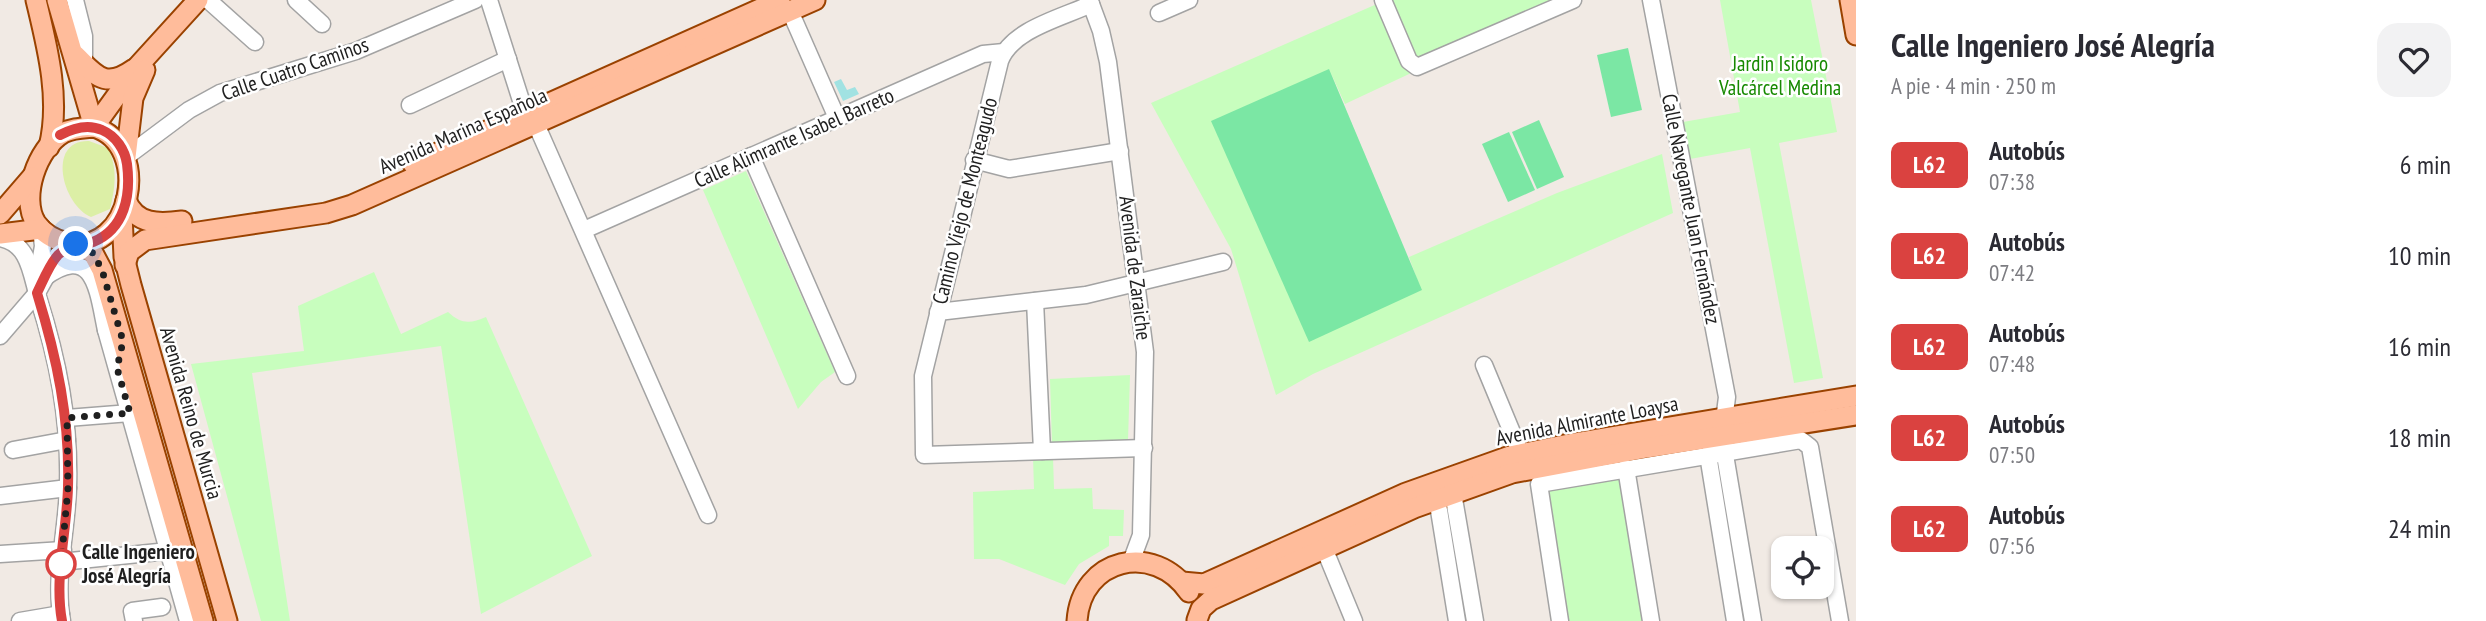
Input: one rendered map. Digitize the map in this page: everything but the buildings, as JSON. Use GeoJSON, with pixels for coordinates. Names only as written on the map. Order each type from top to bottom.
{"type":"FeatureCollection","features":[{"type":"Feature","properties":{"kind":"main road"},"geometry":{"type":"LineString","coordinates":[[36,0],[52,91],[53,122],[49,148]]}},
{"type":"Feature","properties":{"kind":"main road"},"geometry":{"type":"LineString","coordinates":[[57,0],[78,59],[81,87],[94,127]]}},
{"type":"Feature","properties":{"kind":"main road"},"geometry":{"type":"LineString","coordinates":[[78,59],[94,75],[108,79],[122,76],[153,53],[198,0]]}},
{"type":"Feature","properties":{"kind":"main road","name":"Avenida Marina Española"},"geometry":{"type":"LineString","coordinates":[[125,265],[133,247],[155,237],[337,210],[531,118],[785,5],[814,0]]}},
{"type":"Feature","properties":{"kind":"main road"},"geometry":{"type":"LineString","coordinates":[[1850,0],[1856,35]]}},
{"type":"Feature","properties":{"kind":"main road"},"geometry":{"type":"LineString","coordinates":[[76,244],[104,236],[124,207],[126,157],[133,98],[153,53]]}},
{"type":"Feature","properties":{"kind":"main road"},"geometry":{"type":"LineString","coordinates":[[94,127],[138,66]]}},
{"type":"Feature","properties":{"kind":"main road","name":"Avenida Marina Española"},"geometry":{"type":"LineString","coordinates":[[124,207],[158,224],[322,201],[531,118]]}},
{"type":"Feature","properties":{"kind":"main road"},"geometry":{"type":"LineString","coordinates":[[0,214],[33,176],[49,148],[66,132],[94,127],[116,140],[126,157]]}},
{"type":"Feature","properties":{"kind":"main road"},"geometry":{"type":"LineString","coordinates":[[33,176],[29,201],[41,229],[56,239],[76,244],[93,253],[99,260],[203,621]]}},
{"type":"Feature","properties":{"kind":"main road","name":"Avenida Reino de Murcia"},"geometry":{"type":"LineString","coordinates":[[124,207],[125,265],[227,621]]}},
{"type":"Feature","properties":{"kind":"main road"},"geometry":{"type":"LineString","coordinates":[[0,236],[41,229]]}},
{"type":"Feature","properties":{"kind":"main road","name":"Avenida Almirante Loaysa"},"geometry":{"type":"LineString","coordinates":[[1727,445],[1803,406],[1856,397]]}},
{"type":"Feature","properties":{"kind":"main road","name":"Avenida Almirante Loaysa"},"geometry":{"type":"LineString","coordinates":[[1182,582],[1204,584],[1406,493],[1521,454],[1727,445],[1856,415]]}},
{"type":"Feature","properties":{"kind":"main road","name":"Avenida Almirante Loaysa"},"geometry":{"type":"LineString","coordinates":[[1197,620],[1201,609],[1211,600],[1445,496],[1534,468],[1646,448],[1660,440],[1702,433],[1727,445]]}},
{"type":"Feature","properties":{"kind":"main road"},"geometry":{"type":"LineString","coordinates":[[1077,621],[1081,601],[1090,585],[1104,572],[1140,562],[1173,573],[1182,582],[1195,606],[1197,620]]}},
{"type":"Feature","properties":{"kind":"street"},"geometry":{"type":"LineString","coordinates":[[75,0],[84,36],[78,59]]}},
{"type":"Feature","properties":{"kind":"street"},"geometry":{"type":"LineString","coordinates":[[208,0],[255,42]]}},
{"type":"Feature","properties":{"kind":"street"},"geometry":{"type":"LineString","coordinates":[[296,0],[322,24]]}},
{"type":"Feature","properties":{"kind":"street","name":"Calle Cuatro Caminos"},"geometry":{"type":"LineString","coordinates":[[126,157],[189,110],[220,93],[356,51],[475,0]]}},
{"type":"Feature","properties":{"kind":"street"},"geometry":{"type":"LineString","coordinates":[[489,0],[531,118],[584,230],[708,515]]}},
{"type":"Feature","properties":{"kind":"street"},"geometry":{"type":"LineString","coordinates":[[1159,13],[1189,0]]}},
{"type":"Feature","properties":{"kind":"street"},"geometry":{"type":"LineString","coordinates":[[1383,0],[1409,61],[1417,67],[1573,0]]}},
{"type":"Feature","properties":{"kind":"street","name":"Calle Navegante Juan Fernández"},"geometry":{"type":"LineString","coordinates":[[1651,0],[1727,397],[1727,445],[1752,621]]}},
{"type":"Feature","properties":{"kind":"street"},"geometry":{"type":"LineString","coordinates":[[1004,52],[1017,38],[1090,2]]}},
{"type":"Feature","properties":{"kind":"street","name":"Avenida de Zaraiche"},"geometry":{"type":"LineString","coordinates":[[1090,2],[1105,45],[1147,371],[1140,562]]}},
{"type":"Feature","properties":{"kind":"street"},"geometry":{"type":"LineString","coordinates":[[785,5],[837,118]]}},
{"type":"Feature","properties":{"kind":"street","name":"Calle Alimrante Isabel Barreto"},"geometry":{"type":"LineString","coordinates":[[584,230],[984,54],[1004,52]]}},
{"type":"Feature","properties":{"kind":"street","name":"Camino Viejo de Monteagudo"},"geometry":{"type":"LineString","coordinates":[[1004,52],[974,160],[922,389],[924,455],[1042,451]]}},
{"type":"Feature","properties":{"kind":"street"},"geometry":{"type":"LineString","coordinates":[[410,105],[508,59]]}},
{"type":"Feature","properties":{"kind":"street"},"geometry":{"type":"LineString","coordinates":[[974,160],[1009,169],[1119,151]]}},
{"type":"Feature","properties":{"kind":"street"},"geometry":{"type":"LineString","coordinates":[[751,156],[847,376]]}},
{"type":"Feature","properties":{"kind":"street"},"geometry":{"type":"LineString","coordinates":[[38,285],[43,246],[41,229]]}},
{"type":"Feature","properties":{"kind":"street"},"geometry":{"type":"LineString","coordinates":[[0,236],[24,252],[38,285],[67,418],[68,488],[62,556],[61,618],[20,621]]}},
{"type":"Feature","properties":{"kind":"street"},"geometry":{"type":"LineString","coordinates":[[0,336],[58,255],[76,244]]}},
{"type":"Feature","properties":{"kind":"street"},"geometry":{"type":"LineString","coordinates":[[938,312],[1086,295],[1137,285],[1223,262]]}},
{"type":"Feature","properties":{"kind":"street"},"geometry":{"type":"LineString","coordinates":[[38,285],[60,268],[79,265],[88,269],[95,279],[106,330],[188,621]]}},
{"type":"Feature","properties":{"kind":"street"},"geometry":{"type":"LineString","coordinates":[[1035,301],[1042,451],[1144,448]]}},
{"type":"Feature","properties":{"kind":"street"},"geometry":{"type":"LineString","coordinates":[[106,330],[123,341],[117,368]]}},
{"type":"Feature","properties":{"kind":"street"},"geometry":{"type":"LineString","coordinates":[[1484,365],[1521,454]]}},
{"type":"Feature","properties":{"kind":"street"},"geometry":{"type":"LineString","coordinates":[[67,418],[130,413]]}},
{"type":"Feature","properties":{"kind":"street"},"geometry":{"type":"LineString","coordinates":[[13,450],[67,440]]}},
{"type":"Feature","properties":{"kind":"street"},"geometry":{"type":"LineString","coordinates":[[1709,462],[1727,445],[1801,440],[1810,447],[1840,621]]}},
{"type":"Feature","properties":{"kind":"street"},"geometry":{"type":"LineString","coordinates":[[1560,621],[1539,484],[1626,468],[1717,461],[1727,445]]}},
{"type":"Feature","properties":{"kind":"street"},"geometry":{"type":"LineString","coordinates":[[1709,462],[1735,621]]}},
{"type":"Feature","properties":{"kind":"street"},"geometry":{"type":"LineString","coordinates":[[1626,468],[1651,621]]}},
{"type":"Feature","properties":{"kind":"street"},"geometry":{"type":"LineString","coordinates":[[0,496],[68,488]]}},
{"type":"Feature","properties":{"kind":"street"},"geometry":{"type":"LineString","coordinates":[[1445,496],[1457,621]]}},
{"type":"Feature","properties":{"kind":"street"},"geometry":{"type":"LineString","coordinates":[[1445,496],[1475,621]]}},
{"type":"Feature","properties":{"kind":"street"},"geometry":{"type":"LineString","coordinates":[[1324,548],[1354,621]]}},
{"type":"Feature","properties":{"kind":"street"},"geometry":{"type":"LineString","coordinates":[[0,554],[62,556],[168,551]]}},
{"type":"Feature","properties":{"kind":"street"},"geometry":{"type":"LineString","coordinates":[[134,621],[132,611],[162,607]]}},
{"type":"Feature","properties":{"kind":"green space"},"geometry":{"type":"Polygon","coordinates":[[[1386,0],[1567,0],[1345,104],[1329,69],[1421,290],[1409,257],[1557,193],[1662,154],[1673,213],[1313,374],[1276,395],[1231,249],[1151,103],[1386,0]]]}},
{"type":"Feature","properties":{"kind":"green space","name":"Jardin Isidoro Valcárcel Medina"},"geometry":{"type":"Polygon","coordinates":[[[1720,0],[1811,0],[1837,132],[1779,143],[1823,378],[1794,383],[1750,148],[1690,159],[1683,122],[1740,112],[1720,0]]]}},
{"type":"Feature","properties":{"kind":"green space"},"geometry":{"type":"Polygon","coordinates":[[[1628,48],[1642,110],[1611,117],[1597,55],[1628,48]]]}},
{"type":"Feature","properties":{"kind":"green space"},"geometry":{"type":"Polygon","coordinates":[[[1329,69],[1422,290],[1309,342],[1211,121],[1329,69]]]}},
{"type":"Feature","properties":{"kind":"green space"},"geometry":{"type":"Polygon","coordinates":[[[1539,120],[1564,177],[1537,189],[1512,132],[1539,120]]]}},
{"type":"Feature","properties":{"kind":"green space"},"geometry":{"type":"Polygon","coordinates":[[[1509,132],[1535,190],[1508,202],[1482,144],[1509,132]]]}},
{"type":"Feature","properties":{"kind":"green space"},"geometry":{"type":"Polygon","coordinates":[[[89,141],[108,148],[115,178],[110,209],[91,217],[72,200],[63,174],[63,161],[67,151],[76,143],[89,141]]]}},
{"type":"Feature","properties":{"kind":"green space"},"geometry":{"type":"Polygon","coordinates":[[[746,171],[835,372],[821,382],[798,409],[703,190],[746,171]]]}},
{"type":"Feature","properties":{"kind":"green space"},"geometry":{"type":"Polygon","coordinates":[[[374,272],[401,334],[448,312],[466,322],[486,317],[592,556],[481,614],[441,346],[252,373],[290,621],[261,621],[191,364],[304,351],[298,306],[374,272]]]}},
{"type":"Feature","properties":{"kind":"green space"},"geometry":{"type":"Polygon","coordinates":[[[1130,375],[1128,441],[1052,445],[1050,379],[1130,375]]]}},
{"type":"Feature","properties":{"kind":"green space"},"geometry":{"type":"Polygon","coordinates":[[[1033,457],[1053,457],[1054,489],[1092,488],[1093,509],[1124,510],[1123,536],[1109,536],[1109,546],[1079,564],[1065,585],[999,559],[974,559],[973,492],[1034,489],[1033,457]]]}},
{"type":"Feature","properties":{"kind":"green space"},"geometry":{"type":"Polygon","coordinates":[[[1626,468],[1651,621],[1560,621],[1539,484],[1626,468]]]}},
{"type":"Feature","properties":{"kind":"water"},"geometry":{"type":"Polygon","coordinates":[[[841,79],[847,90],[855,87],[859,94],[843,101],[834,82],[841,79]]]}},
{"type":"Feature","properties":{"kind":"bus line","name":"L62"},"geometry":{"type":"LineString","coordinates":[[60,135],[73,129],[94,127],[108,133],[122,148],[128,176],[127,194],[119,221],[104,236],[85,244],[76,244],[58,255],[37,293],[56,359],[67,418],[68,488],[61,562],[62,621]]}},
{"type":"Feature","properties":{"kind":"place","name":"Calle Ingeniero José Alegría"},"geometry":{"type":"Point","coordinates":[61,564]}},
{"type":"Feature","properties":{"kind":"route"},"geometry":{"type":"LineString","coordinates":[[61,564],[68,488],[67,418],[130,413],[117,368],[123,341],[99,260],[85,247],[76,244]]}}]}
